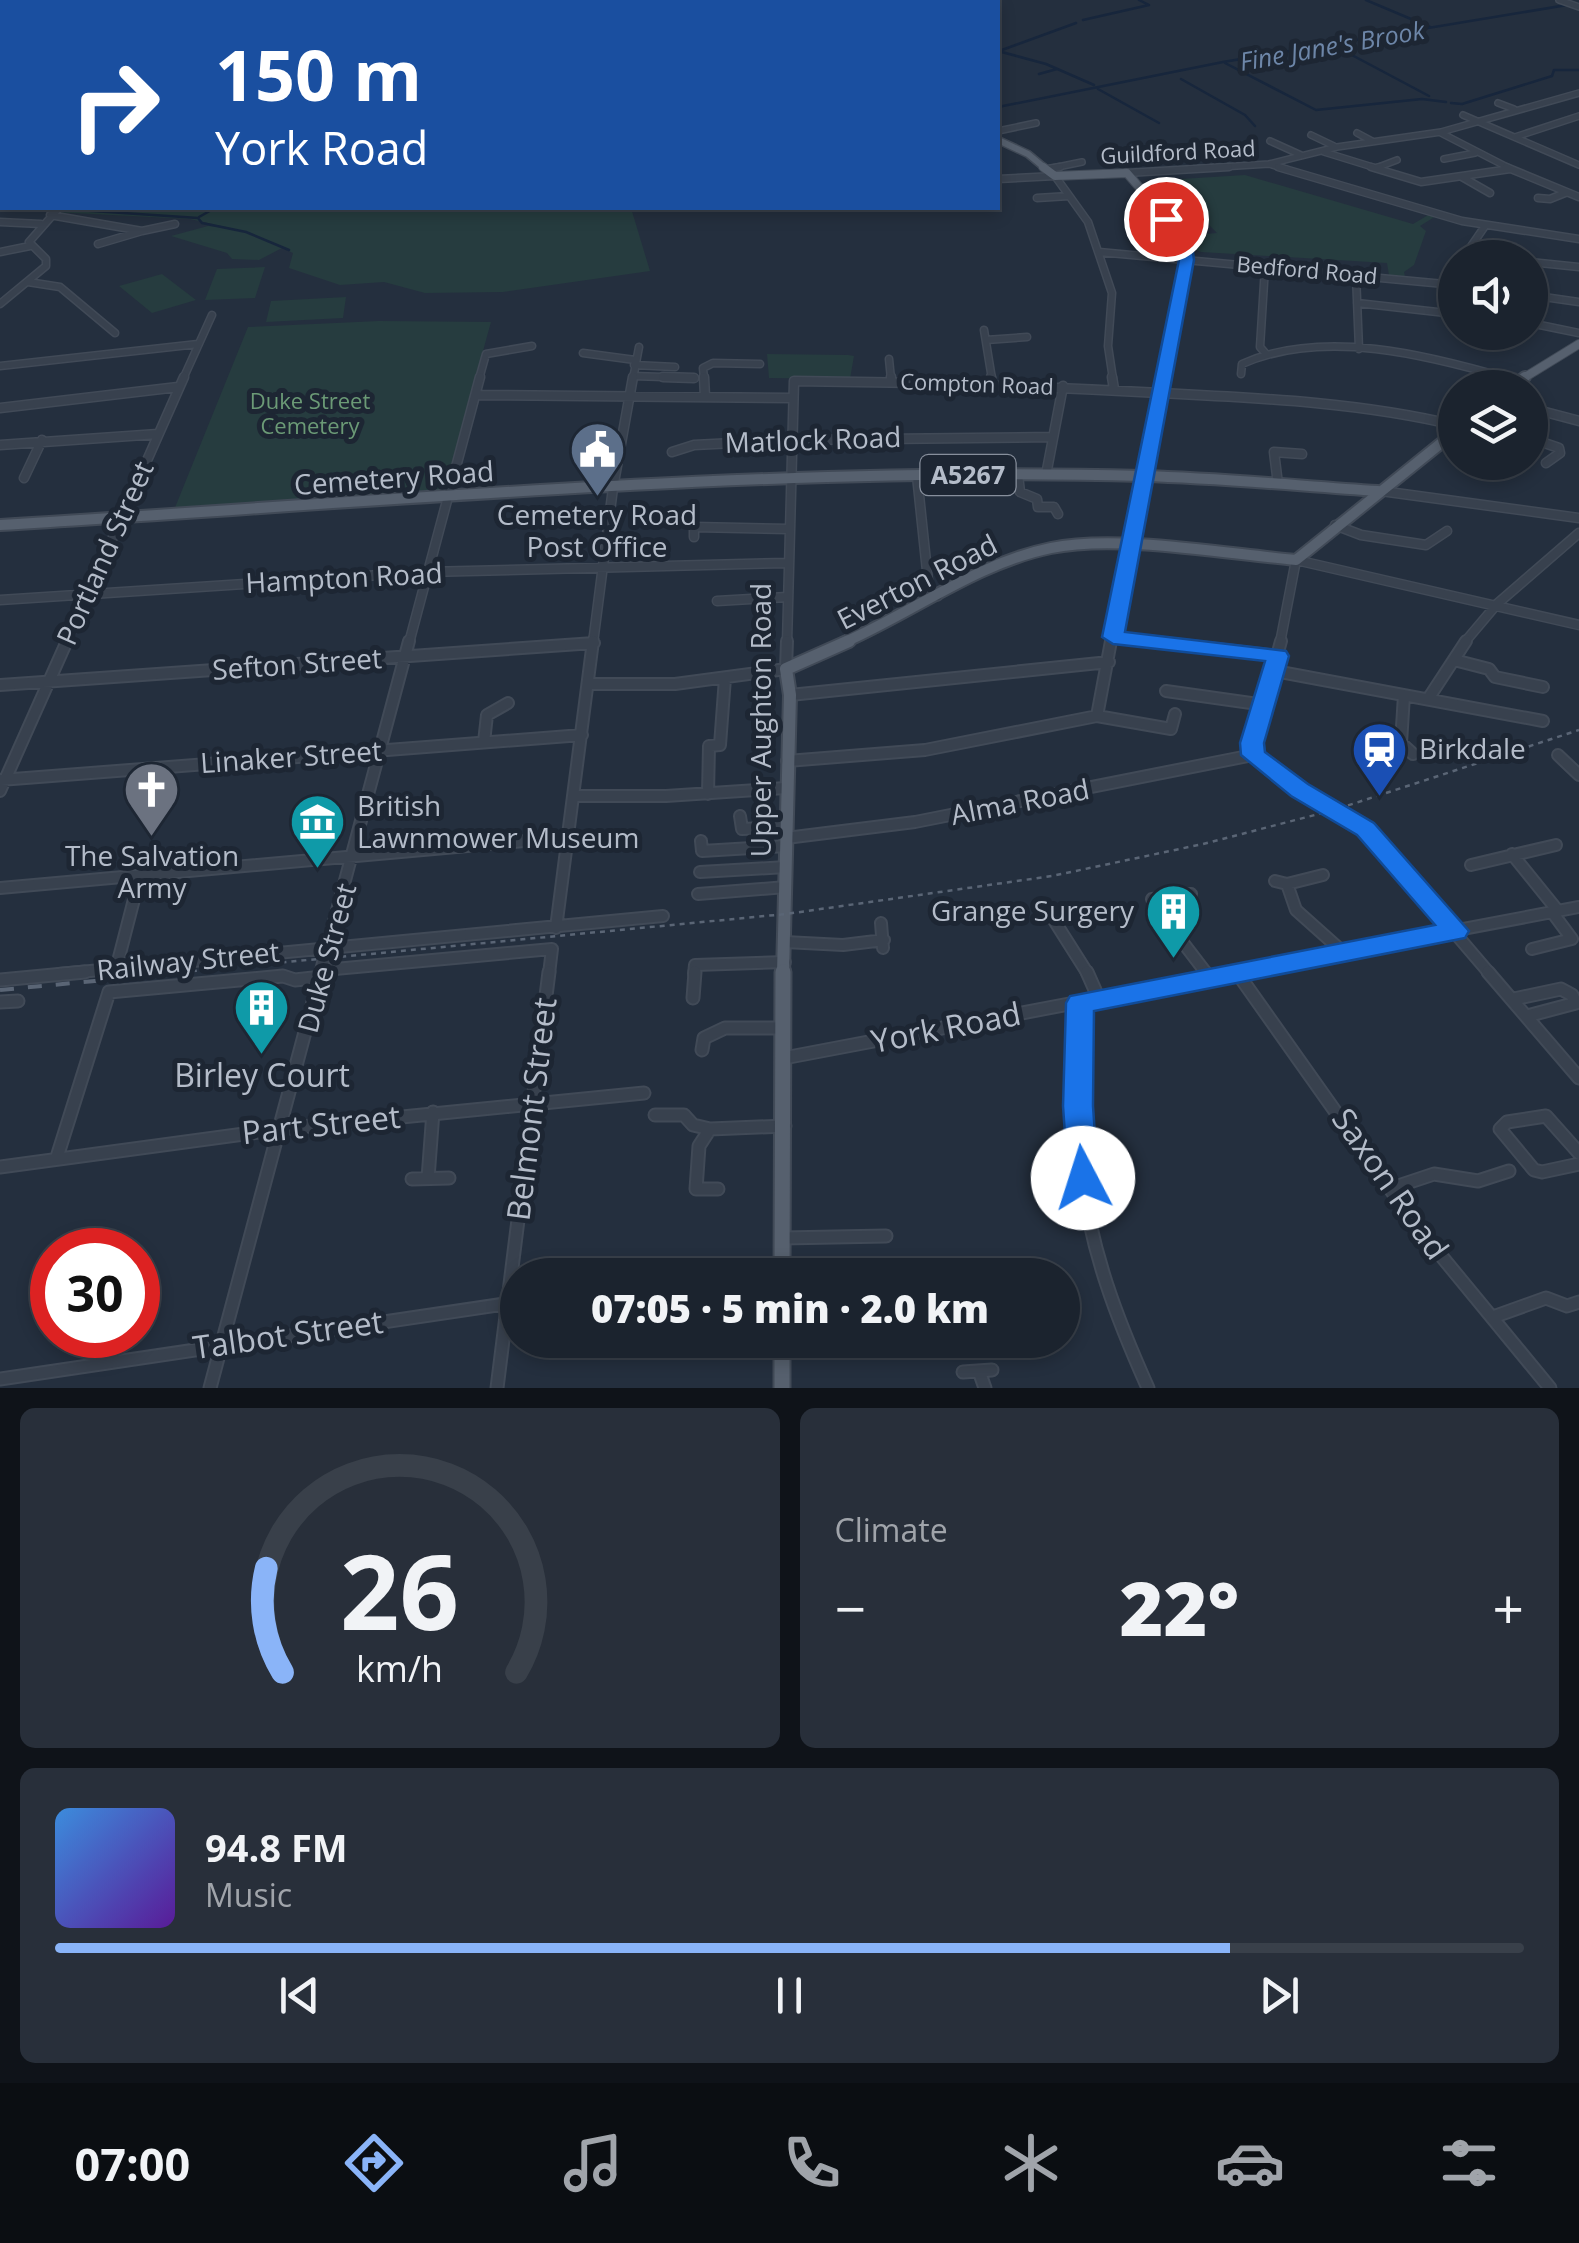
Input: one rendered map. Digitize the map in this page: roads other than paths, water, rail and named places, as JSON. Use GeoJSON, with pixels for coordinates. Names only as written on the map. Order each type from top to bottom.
{"type":"FeatureCollection","features":[{"type":"Feature","properties":{"kind":"main road"},"geometry":{"type":"LineString","coordinates":[[1000,141],[1028,154],[1052,173]]}},
{"type":"Feature","properties":{"kind":"main road","name":"Guildford Road"},"geometry":{"type":"LineString","coordinates":[[1052,173],[1127,174]]}},
{"type":"Feature","properties":{"kind":"main road"},"geometry":{"type":"LineString","coordinates":[[1127,174],[1181,236],[1186,260],[1130,545]]}},
{"type":"Feature","properties":{"kind":"main road"},"geometry":{"type":"LineString","coordinates":[[1538,370],[1579,344]]}},
{"type":"Feature","properties":{"kind":"main road"},"geometry":{"type":"LineString","coordinates":[[1296,560],[1438,442]]}},
{"type":"Feature","properties":{"kind":"main road","name":"A5267"},"geometry":{"type":"LineString","coordinates":[[791,480],[1046,474],[1144,476],[1378,491]]}},
{"type":"Feature","properties":{"kind":"main road","name":"Cemetery Road"},"geometry":{"type":"LineString","coordinates":[[0,525],[791,480]]}},
{"type":"Feature","properties":{"kind":"main road","name":"Everton Road"},"geometry":{"type":"LineString","coordinates":[[786,669],[876,629],[1018,555],[1053,547],[1130,545],[1296,560]]}},
{"type":"Feature","properties":{"kind":"main road","name":"Upper Aughton Road"},"geometry":{"type":"LineString","coordinates":[[782,1258],[782,1028],[790,695],[786,669]]}},
{"type":"Feature","properties":{"kind":"main road"},"geometry":{"type":"LineString","coordinates":[[782,1358],[782,1388]]}},
{"type":"Feature","properties":{"kind":"street"},"geometry":{"type":"LineString","coordinates":[[1559,0],[1579,8]]}},
{"type":"Feature","properties":{"kind":"street","name":"Guildford Road"},"geometry":{"type":"LineString","coordinates":[[1127,174],[1268,164],[1320,150],[1441,132],[1579,93]]}},
{"type":"Feature","properties":{"kind":"street"},"geometry":{"type":"LineString","coordinates":[[1498,103],[1517,110]]}},
{"type":"Feature","properties":{"kind":"street"},"geometry":{"type":"LineString","coordinates":[[1463,115],[1579,165]]}},
{"type":"Feature","properties":{"kind":"street"},"geometry":{"type":"LineString","coordinates":[[1515,138],[1579,116]]}},
{"type":"Feature","properties":{"kind":"street"},"geometry":{"type":"LineString","coordinates":[[1000,131],[1036,123]]}},
{"type":"Feature","properties":{"kind":"street"},"geometry":{"type":"LineString","coordinates":[[1441,132],[1510,169],[1579,197]]}},
{"type":"Feature","properties":{"kind":"street"},"geometry":{"type":"LineString","coordinates":[[1357,133],[1372,141]]}},
{"type":"Feature","properties":{"kind":"street"},"geometry":{"type":"LineString","coordinates":[[1311,136],[1337,147]]}},
{"type":"Feature","properties":{"kind":"street","name":"Guildford Road"},"geometry":{"type":"LineString","coordinates":[[1270,141],[1302,154]]}},
{"type":"Feature","properties":{"kind":"street"},"geometry":{"type":"LineString","coordinates":[[1320,150],[1421,182],[1510,169]]}},
{"type":"Feature","properties":{"kind":"street"},"geometry":{"type":"LineString","coordinates":[[1444,158],[1478,152]]}},
{"type":"Feature","properties":{"kind":"street"},"geometry":{"type":"LineString","coordinates":[[1376,168],[1396,160]]}},
{"type":"Feature","properties":{"kind":"street"},"geometry":{"type":"LineString","coordinates":[[1000,179],[1052,173],[1081,161]]}},
{"type":"Feature","properties":{"kind":"street"},"geometry":{"type":"LineString","coordinates":[[1268,164],[1485,226],[1579,239]]}},
{"type":"Feature","properties":{"kind":"street"},"geometry":{"type":"LineString","coordinates":[[1052,173],[1088,222],[1112,292],[1108,346],[1114,389]]}},
{"type":"Feature","properties":{"kind":"street"},"geometry":{"type":"LineString","coordinates":[[1462,178],[1490,193]]}},
{"type":"Feature","properties":{"kind":"street"},"geometry":{"type":"LineString","coordinates":[[1538,198],[1550,199],[1565,193]]}},
{"type":"Feature","properties":{"kind":"street"},"geometry":{"type":"LineString","coordinates":[[1037,198],[1070,196]]}},
{"type":"Feature","properties":{"kind":"street"},"geometry":{"type":"LineString","coordinates":[[30,246],[31,236],[55,211],[88,224],[142,231]]}},
{"type":"Feature","properties":{"kind":"street"},"geometry":{"type":"LineString","coordinates":[[0,222],[42,224]]}},
{"type":"Feature","properties":{"kind":"street"},"geometry":{"type":"LineString","coordinates":[[80,232],[88,224]]}},
{"type":"Feature","properties":{"kind":"street"},"geometry":{"type":"LineString","coordinates":[[98,244],[175,224]]}},
{"type":"Feature","properties":{"kind":"street"},"geometry":{"type":"LineString","coordinates":[[1475,240],[1485,226]]}},
{"type":"Feature","properties":{"kind":"street"},"geometry":{"type":"LineString","coordinates":[[0,260],[1,252],[30,246]]}},
{"type":"Feature","properties":{"kind":"street"},"geometry":{"type":"LineString","coordinates":[[0,304],[46,262],[30,246]]}},
{"type":"Feature","properties":{"kind":"street","name":"Bedford Road"},"geometry":{"type":"LineString","coordinates":[[1099,252],[1438,283]]}},
{"type":"Feature","properties":{"kind":"street"},"geometry":{"type":"LineString","coordinates":[[1548,264],[1579,267]]}},
{"type":"Feature","properties":{"kind":"street"},"geometry":{"type":"LineString","coordinates":[[1264,266],[1260,347],[1266,354]]}},
{"type":"Feature","properties":{"kind":"street"},"geometry":{"type":"LineString","coordinates":[[1356,275],[1359,349]]}},
{"type":"Feature","properties":{"kind":"street"},"geometry":{"type":"LineString","coordinates":[[28,282],[60,287],[115,333]]}},
{"type":"Feature","properties":{"kind":"street"},"geometry":{"type":"LineString","coordinates":[[1548,297],[1579,302]]}},
{"type":"Feature","properties":{"kind":"street"},"geometry":{"type":"LineString","coordinates":[[1358,304],[1438,312]]}},
{"type":"Feature","properties":{"kind":"street","name":"Portland Street"},"geometry":{"type":"LineString","coordinates":[[0,791],[212,315]]}},
{"type":"Feature","properties":{"kind":"street"},"geometry":{"type":"LineString","coordinates":[[1548,327],[1579,334]]}},
{"type":"Feature","properties":{"kind":"street"},"geometry":{"type":"LineString","coordinates":[[984,330],[992,382]]}},
{"type":"Feature","properties":{"kind":"street"},"geometry":{"type":"LineString","coordinates":[[986,340],[1021,337]]}},
{"type":"Feature","properties":{"kind":"street"},"geometry":{"type":"LineString","coordinates":[[0,366],[198,344]]}},
{"type":"Feature","properties":{"kind":"street","name":"Duke Street"},"geometry":{"type":"LineString","coordinates":[[210,1388],[486,354],[532,346]]}},
{"type":"Feature","properties":{"kind":"street"},"geometry":{"type":"LineString","coordinates":[[556,928],[613,488],[639,347]]}},
{"type":"Feature","properties":{"kind":"street"},"geometry":{"type":"LineString","coordinates":[[1241,374],[1242,364],[1266,354],[1359,349],[1479,370]]}},
{"type":"Feature","properties":{"kind":"street"},"geometry":{"type":"LineString","coordinates":[[583,353],[674,367]]}},
{"type":"Feature","properties":{"kind":"street"},"geometry":{"type":"LineString","coordinates":[[890,359],[891,382]]}},
{"type":"Feature","properties":{"kind":"street"},"geometry":{"type":"LineString","coordinates":[[705,397],[704,368],[713,364],[760,364]]}},
{"type":"Feature","properties":{"kind":"street"},"geometry":{"type":"LineString","coordinates":[[632,376],[694,378]]}},
{"type":"Feature","properties":{"kind":"street","name":"Compton Road"},"geometry":{"type":"LineString","coordinates":[[794,381],[992,382],[1345,403],[1438,424]]}},
{"type":"Feature","properties":{"kind":"street","name":"Upper Aughton Road"},"geometry":{"type":"LineString","coordinates":[[786,669],[794,381]]}},
{"type":"Feature","properties":{"kind":"street"},"geometry":{"type":"LineString","coordinates":[[1046,474],[1063,386]]}},
{"type":"Feature","properties":{"kind":"street"},"geometry":{"type":"LineString","coordinates":[[0,408],[178,388]]}},
{"type":"Feature","properties":{"kind":"street"},"geometry":{"type":"LineString","coordinates":[[476,396],[792,398]]}},
{"type":"Feature","properties":{"kind":"street"},"geometry":{"type":"LineString","coordinates":[[1548,413],[1579,422]]}},
{"type":"Feature","properties":{"kind":"street"},"geometry":{"type":"LineString","coordinates":[[0,444],[158,434]]}},
{"type":"Feature","properties":{"kind":"street"},"geometry":{"type":"LineString","coordinates":[[686,436],[694,445]]}},
{"type":"Feature","properties":{"kind":"street","name":"Matlock Road"},"geometry":{"type":"LineString","coordinates":[[672,452],[694,445],[792,440],[1052,437]]}},
{"type":"Feature","properties":{"kind":"street"},"geometry":{"type":"LineString","coordinates":[[24,478],[42,440]]}},
{"type":"Feature","properties":{"kind":"street"},"geometry":{"type":"LineString","coordinates":[[1548,444],[1560,452],[1548,462]]}},
{"type":"Feature","properties":{"kind":"street"},"geometry":{"type":"LineString","coordinates":[[1278,484],[1274,452],[1302,454]]}},
{"type":"Feature","properties":{"kind":"street"},"geometry":{"type":"LineString","coordinates":[[1018,475],[1020,492],[1037,499],[1053,499],[1056,510]]}},
{"type":"Feature","properties":{"kind":"street"},"geometry":{"type":"LineString","coordinates":[[917,476],[929,590],[938,596]]}},
{"type":"Feature","properties":{"kind":"street"},"geometry":{"type":"LineString","coordinates":[[1378,491],[1579,518]]}},
{"type":"Feature","properties":{"kind":"street"},"geometry":{"type":"LineString","coordinates":[[1335,525],[1361,535],[1426,546],[1446,530]]}},
{"type":"Feature","properties":{"kind":"street"},"geometry":{"type":"LineString","coordinates":[[694,537],[694,527],[789,529]]}},
{"type":"Feature","properties":{"kind":"street"},"geometry":{"type":"LineString","coordinates":[[1428,700],[1496,604],[1579,533]]}},
{"type":"Feature","properties":{"kind":"street"},"geometry":{"type":"LineString","coordinates":[[1097,716],[1130,545]]}},
{"type":"Feature","properties":{"kind":"street"},"geometry":{"type":"LineString","coordinates":[[1579,625],[1296,560],[1275,671],[1252,743],[1253,755],[1299,790],[1366,829],[1579,1078]]}},
{"type":"Feature","properties":{"kind":"street","name":"Hampton Road"},"geometry":{"type":"LineString","coordinates":[[0,600],[426,572],[787,563]]}},
{"type":"Feature","properties":{"kind":"street"},"geometry":{"type":"LineString","coordinates":[[718,601],[787,597]]}},
{"type":"Feature","properties":{"kind":"street"},"geometry":{"type":"LineString","coordinates":[[1113,637],[1278,656]]}},
{"type":"Feature","properties":{"kind":"street","name":"Sefton Street"},"geometry":{"type":"LineString","coordinates":[[0,685],[594,643]]}},
{"type":"Feature","properties":{"kind":"street"},"geometry":{"type":"LineString","coordinates":[[1454,660],[1489,669],[1494,677],[1543,688]]}},
{"type":"Feature","properties":{"kind":"street"},"geometry":{"type":"LineString","coordinates":[[790,695],[1109,662]]}},
{"type":"Feature","properties":{"kind":"street"},"geometry":{"type":"LineString","coordinates":[[590,684],[675,684],[786,669]]}},
{"type":"Feature","properties":{"kind":"street"},"geometry":{"type":"LineString","coordinates":[[1275,671],[1543,721]]}},
{"type":"Feature","properties":{"kind":"street"},"geometry":{"type":"LineString","coordinates":[[708,794],[709,746],[720,745],[724,678]]}},
{"type":"Feature","properties":{"kind":"street"},"geometry":{"type":"LineString","coordinates":[[1166,690],[1265,705]]}},
{"type":"Feature","properties":{"kind":"street"},"geometry":{"type":"LineString","coordinates":[[1404,695],[1400,743],[1413,754]]}},
{"type":"Feature","properties":{"kind":"street"},"geometry":{"type":"LineString","coordinates":[[484,742],[487,716],[508,703]]}},
{"type":"Feature","properties":{"kind":"street"},"geometry":{"type":"LineString","coordinates":[[788,761],[926,750],[1097,716],[1172,729],[1175,714]]}},
{"type":"Feature","properties":{"kind":"street","name":"Linaker Street"},"geometry":{"type":"LineString","coordinates":[[3,779],[582,735]]}},
{"type":"Feature","properties":{"kind":"street","name":"Alma Road"},"geometry":{"type":"LineString","coordinates":[[786,837],[915,822],[1253,755]]}},
{"type":"Feature","properties":{"kind":"street"},"geometry":{"type":"LineString","coordinates":[[1558,755],[1579,776]]}},
{"type":"Feature","properties":{"kind":"street"},"geometry":{"type":"LineString","coordinates":[[575,796],[708,794],[786,788]]}},
{"type":"Feature","properties":{"kind":"street"},"geometry":{"type":"LineString","coordinates":[[740,816],[742,829],[786,837]]}},
{"type":"Feature","properties":{"kind":"street"},"geometry":{"type":"LineString","coordinates":[[0,888],[569,837]]}},
{"type":"Feature","properties":{"kind":"street"},"geometry":{"type":"LineString","coordinates":[[701,841],[702,852],[786,837]]}},
{"type":"Feature","properties":{"kind":"street"},"geometry":{"type":"LineString","coordinates":[[1471,866],[1556,845]]}},
{"type":"Feature","properties":{"kind":"street"},"geometry":{"type":"LineString","coordinates":[[1512,854],[1574,943],[1532,949]]}},
{"type":"Feature","properties":{"kind":"street"},"geometry":{"type":"LineString","coordinates":[[700,872],[786,866]]}},
{"type":"Feature","properties":{"kind":"street"},"geometry":{"type":"LineString","coordinates":[[1323,875],[1281,882],[1296,910],[1343,952]]}},
{"type":"Feature","properties":{"kind":"street"},"geometry":{"type":"LineString","coordinates":[[116,969],[140,876]]}},
{"type":"Feature","properties":{"kind":"street"},"geometry":{"type":"LineString","coordinates":[[698,894],[786,888]]}},
{"type":"Feature","properties":{"kind":"street"},"geometry":{"type":"LineString","coordinates":[[1191,894],[1158,899],[1171,927],[1210,978]]}},
{"type":"Feature","properties":{"kind":"street","name":"York Road"},"geometry":{"type":"LineString","coordinates":[[784,1058],[1579,907]]}},
{"type":"Feature","properties":{"kind":"street"},"geometry":{"type":"LineString","coordinates":[[1088,908],[1046,914],[1084,964],[1099,999]]}},
{"type":"Feature","properties":{"kind":"street","name":"Railway Street"},"geometry":{"type":"LineString","coordinates":[[0,980],[663,916]]}},
{"type":"Feature","properties":{"kind":"street"},"geometry":{"type":"LineString","coordinates":[[785,942],[884,944],[882,922]]}},
{"type":"Feature","properties":{"kind":"street","name":"Belmont Street"},"geometry":{"type":"LineString","coordinates":[[323,974],[552,949],[517,1258]]}},
{"type":"Feature","properties":{"kind":"street"},"geometry":{"type":"LineString","coordinates":[[693,998],[695,965],[785,962]]}},
{"type":"Feature","properties":{"kind":"street"},"geometry":{"type":"LineString","coordinates":[[57,1157],[109,992],[284,976],[295,980],[323,974]]}},
{"type":"Feature","properties":{"kind":"street","name":"Saxon Road"},"geometry":{"type":"LineString","coordinates":[[1238,974],[1441,1258],[1550,1388]]}},
{"type":"Feature","properties":{"kind":"street"},"geometry":{"type":"LineString","coordinates":[[1514,999],[1562,989],[1576,1003],[1527,1016]]}},
{"type":"Feature","properties":{"kind":"street"},"geometry":{"type":"LineString","coordinates":[[0,1002],[18,1000]]}},
{"type":"Feature","properties":{"kind":"street"},"geometry":{"type":"LineString","coordinates":[[1080,1003],[1078,1106],[1085,1199],[1105,1271],[1148,1388]]}},
{"type":"Feature","properties":{"kind":"street"},"geometry":{"type":"LineString","coordinates":[[702,1050],[704,1038],[725,1028],[782,1028]]}},
{"type":"Feature","properties":{"kind":"street","name":"Part Street"},"geometry":{"type":"LineString","coordinates":[[0,1167],[281,1129],[644,1094]]}},
{"type":"Feature","properties":{"kind":"street"},"geometry":{"type":"LineString","coordinates":[[428,1178],[433,1112]]}},
{"type":"Feature","properties":{"kind":"street"},"geometry":{"type":"LineString","coordinates":[[655,1115],[684,1115],[693,1125],[710,1129],[784,1126]]}},
{"type":"Feature","properties":{"kind":"street"},"geometry":{"type":"LineString","coordinates":[[1579,1154],[1552,1120],[1538,1116],[1507,1122],[1500,1129],[1534,1170],[1542,1172],[1579,1164]]}},
{"type":"Feature","properties":{"kind":"street"},"geometry":{"type":"LineString","coordinates":[[710,1129],[698,1146],[696,1188],[718,1189]]}},
{"type":"Feature","properties":{"kind":"street"},"geometry":{"type":"LineString","coordinates":[[1564,1134],[1579,1129]]}},
{"type":"Feature","properties":{"kind":"street"},"geometry":{"type":"LineString","coordinates":[[1392,1188],[1434,1174],[1478,1182],[1509,1171]]}},
{"type":"Feature","properties":{"kind":"street"},"geometry":{"type":"LineString","coordinates":[[412,1179],[449,1178]]}},
{"type":"Feature","properties":{"kind":"street"},"geometry":{"type":"LineString","coordinates":[[783,1238],[886,1236]]}},
{"type":"Feature","properties":{"kind":"street"},"geometry":{"type":"LineString","coordinates":[[1493,1317],[1546,1298],[1567,1306],[1579,1302]]}},
{"type":"Feature","properties":{"kind":"street","name":"Talbot Street"},"geometry":{"type":"LineString","coordinates":[[0,1380],[500,1304]]}},
{"type":"Feature","properties":{"kind":"street","name":"Belmont Street"},"geometry":{"type":"LineString","coordinates":[[498,1388],[503,1358]]}},
{"type":"Feature","properties":{"kind":"street"},"geometry":{"type":"LineString","coordinates":[[963,1372],[986,1370],[985,1388]]}},
{"type":"Feature","properties":{"kind":"waterway"},"geometry":{"type":"LineString","coordinates":[[1083,20],[1149,5],[1139,0]]}},
{"type":"Feature","properties":{"kind":"waterway"},"geometry":{"type":"LineString","coordinates":[[1366,0],[1430,27]]}},
{"type":"Feature","properties":{"kind":"waterway","name":"Fine Jane's Brook"},"geometry":{"type":"LineString","coordinates":[[1000,107],[1223,62],[1567,5]]}},
{"type":"Feature","properties":{"kind":"waterway"},"geometry":{"type":"LineString","coordinates":[[1002,50],[1076,23]]}},
{"type":"Feature","properties":{"kind":"waterway"},"geometry":{"type":"LineString","coordinates":[[1333,45],[1429,96]]}},
{"type":"Feature","properties":{"kind":"waterway"},"geometry":{"type":"LineString","coordinates":[[1000,52],[1046,64],[1094,85]]}},
{"type":"Feature","properties":{"kind":"waterway"},"geometry":{"type":"LineString","coordinates":[[1225,63],[1316,110],[1422,99],[1446,102]]}},
{"type":"Feature","properties":{"kind":"waterway"},"geometry":{"type":"LineString","coordinates":[[1039,74],[1057,69]]}},
{"type":"Feature","properties":{"kind":"waterway"},"geometry":{"type":"LineString","coordinates":[[1451,103],[1462,104],[1552,76],[1554,70],[1579,70]]}},
{"type":"Feature","properties":{"kind":"waterway"},"geometry":{"type":"LineString","coordinates":[[1181,79],[1245,115],[1255,126]]}},
{"type":"Feature","properties":{"kind":"waterway"},"geometry":{"type":"LineString","coordinates":[[1098,89],[1159,123]]}},
{"type":"Feature","properties":{"kind":"waterway"},"geometry":{"type":"LineString","coordinates":[[78,210],[198,218],[202,223],[246,232],[289,250]]}},
{"type":"Feature","properties":{"kind":"waterway"},"geometry":{"type":"LineString","coordinates":[[199,217],[211,210]]}},
{"type":"Feature","properties":{"kind":"railway"},"geometry":{"type":"LineString","coordinates":[[162,974],[786,914],[1052,876],[1203,844],[1334,810],[1579,730]]}},
{"type":"Feature","properties":{"kind":"railway"},"geometry":{"type":"LineString","coordinates":[[0,990],[188,972]]}},
{"type":"Feature","properties":{"kind":"place","name":"Cemetery Road Post Office"},"geometry":{"type":"Point","coordinates":[597,498]}},
{"type":"Feature","properties":{"kind":"place","name":"Birkdale"},"geometry":{"type":"Point","coordinates":[1380,798]}},
{"type":"Feature","properties":{"kind":"place","name":"The Salvation Army"},"geometry":{"type":"Point","coordinates":[152,839]}},
{"type":"Feature","properties":{"kind":"place","name":"British Lawnmower Museum"},"geometry":{"type":"Point","coordinates":[318,871]}},
{"type":"Feature","properties":{"kind":"place","name":"Grange Surgery"},"geometry":{"type":"Point","coordinates":[1173,960]}},
{"type":"Feature","properties":{"kind":"place","name":"Birley Court"},"geometry":{"type":"Point","coordinates":[262,1056]}},
{"type":"Feature","properties":{"kind":"park label","name":"Duke Street Cemetery"},"geometry":{"type":"Point","coordinates":[310,414]}}]}
